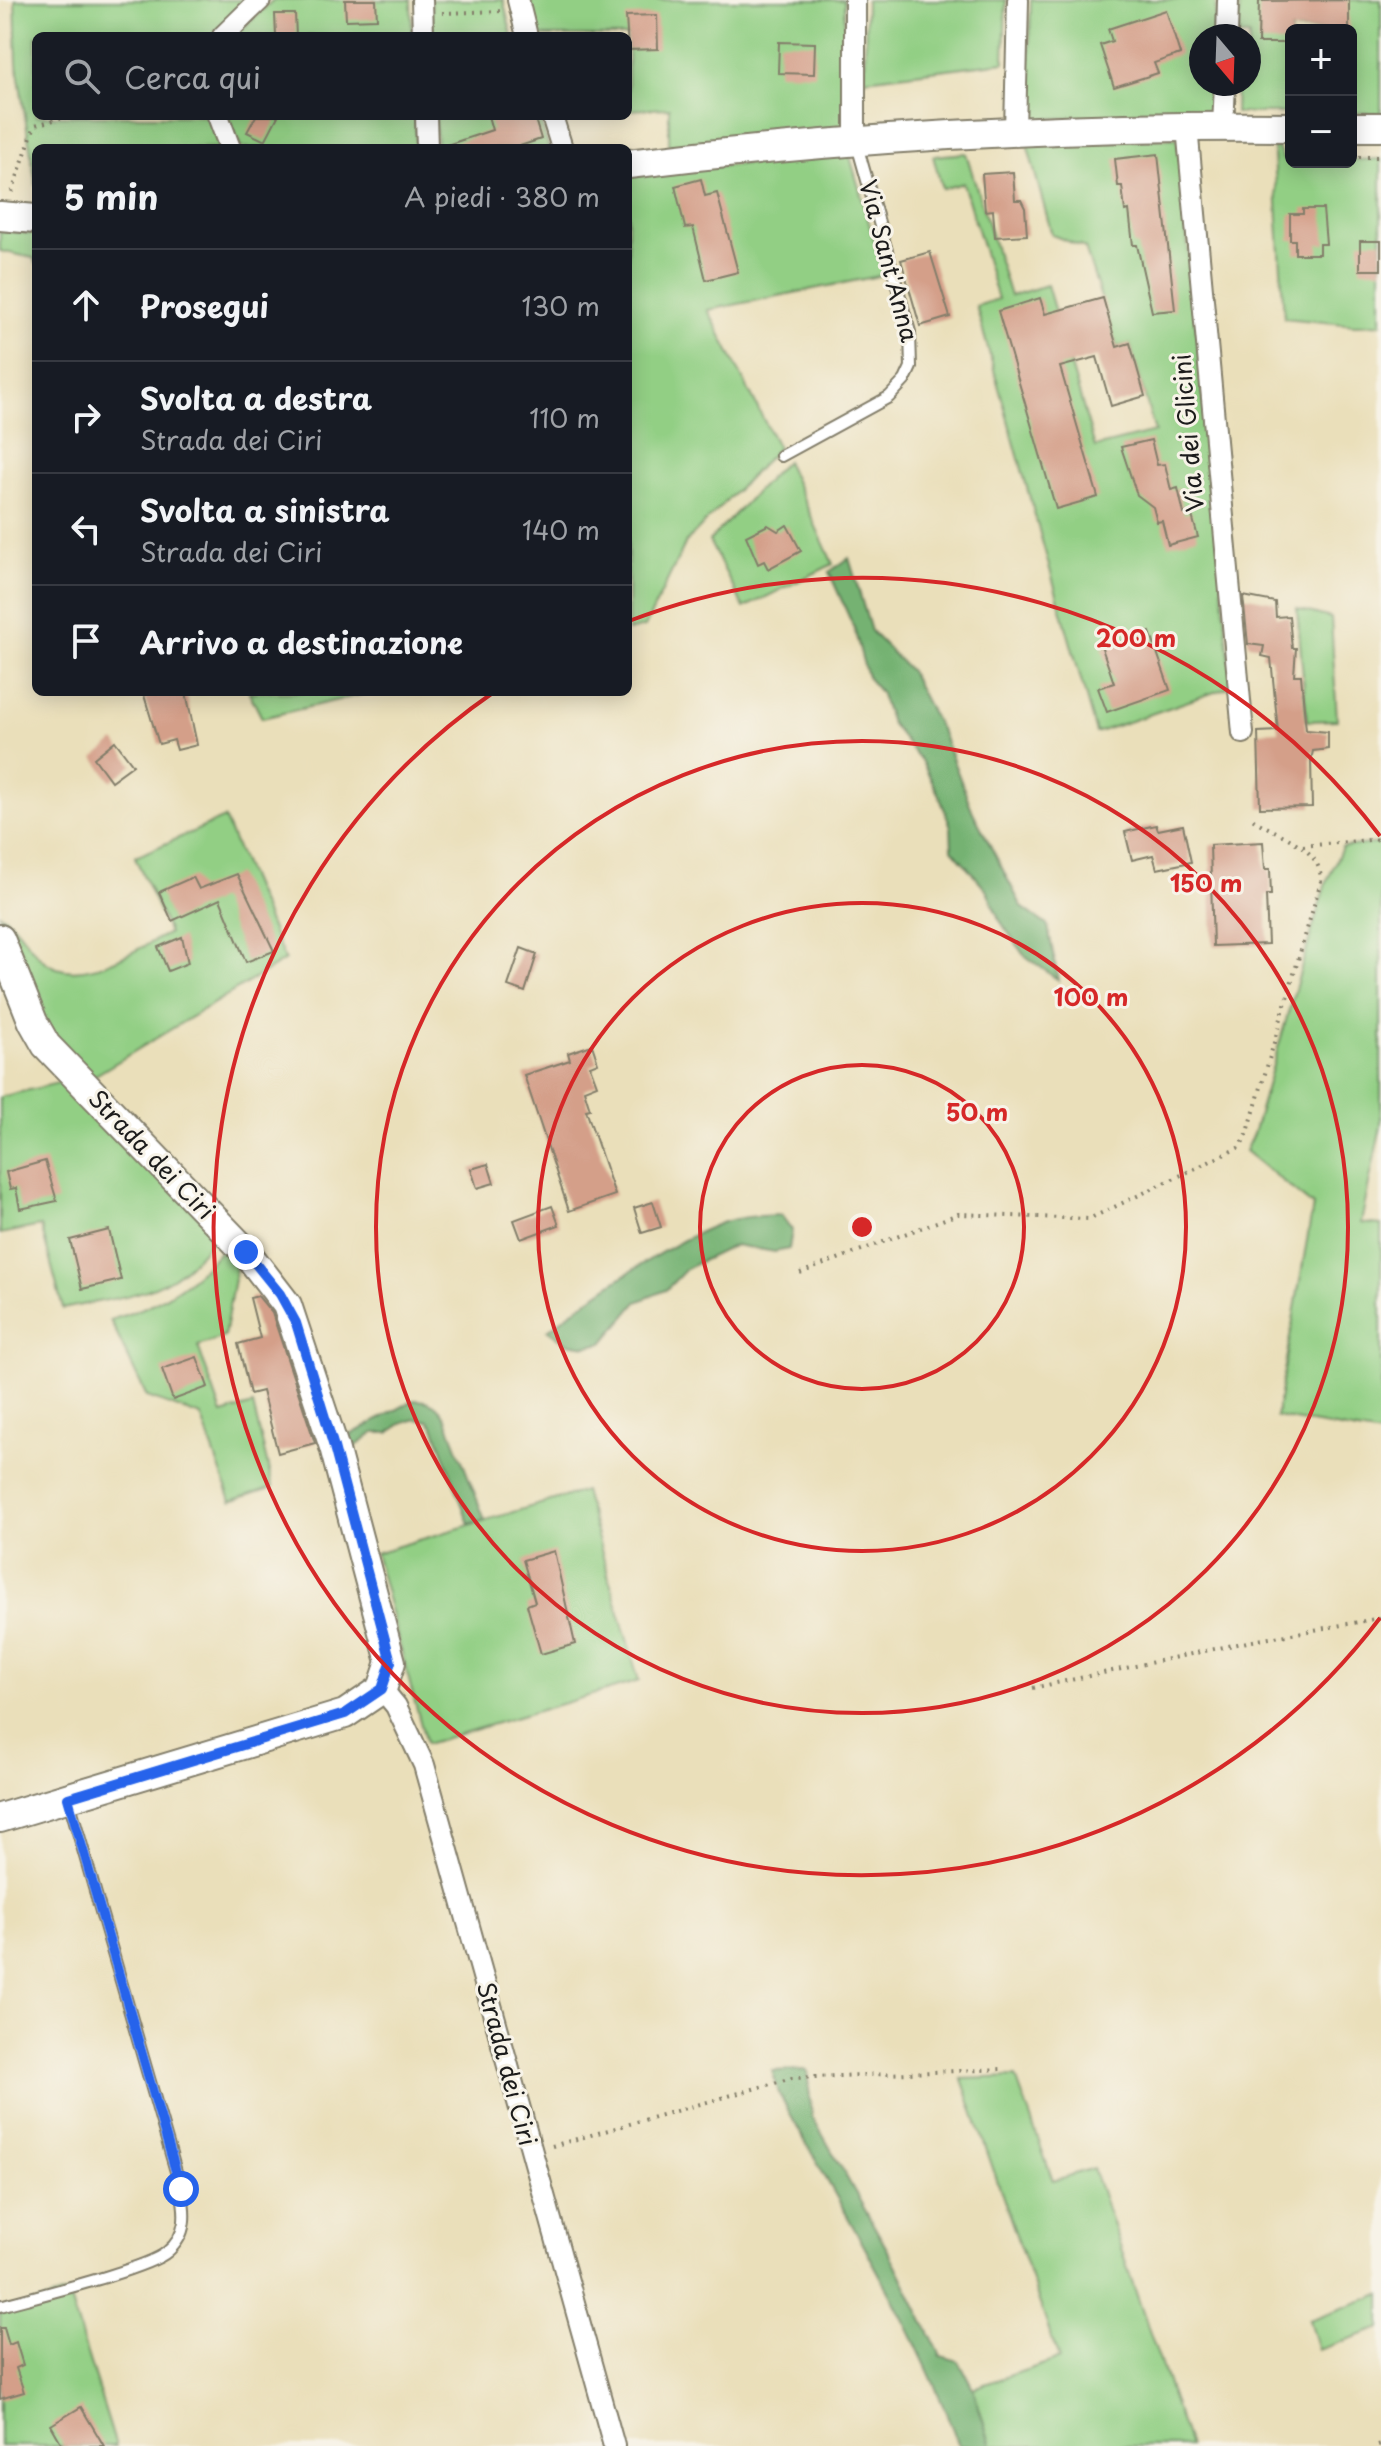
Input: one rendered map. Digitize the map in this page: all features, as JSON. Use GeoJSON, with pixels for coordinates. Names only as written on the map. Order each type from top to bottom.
{"type":"FeatureCollection","features":[{"type":"Feature","properties":{"kind":"street"},"geometry":{"type":"LineString","coordinates":[[227,32],[260,0]]}},
{"type":"Feature","properties":{"kind":"street","name":"Via Sant'Anna"},"geometry":{"type":"LineString","coordinates":[[855,0],[855,140]]}},
{"type":"Feature","properties":{"kind":"street"},"geometry":{"type":"LineString","coordinates":[[1015,131],[1018,0]]}},
{"type":"Feature","properties":{"kind":"street"},"geometry":{"type":"LineString","coordinates":[[1227,24],[1228,0]]}},
{"type":"Feature","properties":{"kind":"street"},"geometry":{"type":"LineString","coordinates":[[519,5],[526,32]]}},
{"type":"Feature","properties":{"kind":"street"},"geometry":{"type":"LineString","coordinates":[[422,7],[423,32]]}},
{"type":"Feature","properties":{"kind":"street"},"geometry":{"type":"LineString","coordinates":[[1223,126],[1224,96]]}},
{"type":"Feature","properties":{"kind":"street"},"geometry":{"type":"LineString","coordinates":[[220,120],[228,144]]}},
{"type":"Feature","properties":{"kind":"street"},"geometry":{"type":"LineString","coordinates":[[426,120],[427,144]]}},
{"type":"Feature","properties":{"kind":"street"},"geometry":{"type":"LineString","coordinates":[[553,120],[561,144]]}},
{"type":"Feature","properties":{"kind":"street","name":"Via dei Glicini"},"geometry":{"type":"LineString","coordinates":[[1187,127],[1243,733]]}},
{"type":"Feature","properties":{"kind":"street"},"geometry":{"type":"LineString","coordinates":[[632,164],[855,140],[1015,131],[1285,127]]}},
{"type":"Feature","properties":{"kind":"street"},"geometry":{"type":"LineString","coordinates":[[1357,127],[1381,127]]}},
{"type":"Feature","properties":{"kind":"street"},"geometry":{"type":"LineString","coordinates":[[2,217],[32,219]]}},
{"type":"Feature","properties":{"kind":"street","name":"Strada dei Ciri"},"geometry":{"type":"LineString","coordinates":[[0,939],[33,1022],[46,1045],[246,1252],[287,1305],[317,1389],[390,1651],[389,1672],[382,1689],[396,1706],[424,1765],[614,2446]]}},
{"type":"Feature","properties":{"kind":"street"},"geometry":{"type":"LineString","coordinates":[[0,1818],[345,1714],[382,1689]]}},
{"type":"Feature","properties":{"kind":"lane","name":"Via Sant'Anna"},"geometry":{"type":"LineString","coordinates":[[781,456],[889,397],[905,380],[911,367],[910,332],[855,140]]}},
{"type":"Feature","properties":{"kind":"lane"},"geometry":{"type":"LineString","coordinates":[[0,2306],[165,2254],[184,2229],[186,2210],[181,2189],[68,1798]]}},
{"type":"Feature","properties":{"kind":"path"},"geometry":{"type":"LineString","coordinates":[[422,7],[519,5]]}},
{"type":"Feature","properties":{"kind":"path"},"geometry":{"type":"LineString","coordinates":[[2,217],[30,132],[44,120]]}},
{"type":"Feature","properties":{"kind":"path"},"geometry":{"type":"LineString","coordinates":[[1357,157],[1381,157]]}},
{"type":"Feature","properties":{"kind":"path"},"geometry":{"type":"LineString","coordinates":[[800,1273],[958,1214],[1089,1219],[1240,1147],[1248,1132],[1320,887],[1318,863],[1301,846],[1252,819]]}},
{"type":"Feature","properties":{"kind":"path"},"geometry":{"type":"LineString","coordinates":[[1301,846],[1381,839]]}},
{"type":"Feature","properties":{"kind":"path"},"geometry":{"type":"LineString","coordinates":[[1033,1688],[1247,1642],[1381,1618]]}},
{"type":"Feature","properties":{"kind":"path"},"geometry":{"type":"LineString","coordinates":[[531,2152],[792,2078],[1003,2069]]}},
{"type":"Feature","properties":{"kind":"green space"},"geometry":{"type":"Polygon","coordinates":[[[15,0],[244,0],[216,32],[32,32],[32,120],[210,120],[219,144],[32,144],[32,160],[17,64],[15,0]]]}},
{"type":"Feature","properties":{"kind":"green space"},"geometry":{"type":"Polygon","coordinates":[[[273,0],[411,0],[412,32],[239,32],[273,0]]]}},
{"type":"Feature","properties":{"kind":"green space"},"geometry":{"type":"Polygon","coordinates":[[[431,0],[503,0],[511,32],[433,32],[431,0]]]}},
{"type":"Feature","properties":{"kind":"green space"},"geometry":{"type":"Polygon","coordinates":[[[530,0],[844,0],[845,128],[669,146],[669,108],[632,110],[632,32],[538,32],[530,0]]]}},
{"type":"Feature","properties":{"kind":"green space"},"geometry":{"type":"Polygon","coordinates":[[[866,0],[1006,0],[1004,62],[865,79],[866,0]]]}},
{"type":"Feature","properties":{"kind":"green space"},"geometry":{"type":"Polygon","coordinates":[[[1031,0],[1216,0],[1215,24],[1189,24],[1189,96],[1213,96],[1212,114],[1028,119],[1031,0]]]}},
{"type":"Feature","properties":{"kind":"green space"},"geometry":{"type":"Polygon","coordinates":[[[1240,0],[1381,0],[1381,113],[1357,113],[1357,24],[1285,24],[1285,113],[1235,113],[1236,96],[1261,96],[1261,24],[1239,24],[1240,0]]]}},
{"type":"Feature","properties":{"kind":"green space"},"geometry":{"type":"Polygon","coordinates":[[[230,120],[415,120],[416,144],[239,144],[230,120]]]}},
{"type":"Feature","properties":{"kind":"green space"},"geometry":{"type":"Polygon","coordinates":[[[435,120],[539,120],[548,144],[437,144],[435,120]]]}},
{"type":"Feature","properties":{"kind":"green space"},"geometry":{"type":"Polygon","coordinates":[[[1177,138],[1232,686],[1096,733],[976,306],[998,299],[963,183],[942,189],[933,156],[966,153],[1010,296],[1047,285],[1095,447],[1155,432],[1130,344],[1117,347],[1085,248],[1052,235],[1027,144],[1177,138]]]}},
{"type":"Feature","properties":{"kind":"green space"},"geometry":{"type":"Polygon","coordinates":[[[1273,138],[1285,160],[1285,168],[1357,168],[1357,160],[1381,159],[1381,324],[1355,325],[1284,318],[1273,138]]]}},
{"type":"Feature","properties":{"kind":"green space"},"geometry":{"type":"Polygon","coordinates":[[[849,153],[884,275],[708,310],[778,448],[686,542],[645,627],[632,630],[632,176],[849,153]]]}},
{"type":"Feature","properties":{"kind":"green space"},"geometry":{"type":"Polygon","coordinates":[[[0,231],[32,234],[32,258],[0,251],[0,231]]]}},
{"type":"Feature","properties":{"kind":"green space"},"geometry":{"type":"Polygon","coordinates":[[[786,461],[833,564],[744,608],[709,541],[786,461]]]}},
{"type":"Feature","properties":{"kind":"green space"},"geometry":{"type":"Polygon","coordinates":[[[849,558],[871,631],[910,671],[943,735],[973,812],[1022,907],[1048,926],[1058,980],[1023,954],[999,919],[987,890],[952,849],[951,827],[939,795],[922,762],[891,723],[880,692],[867,677],[854,628],[829,572],[849,558]]]}},
{"type":"Feature","properties":{"kind":"green space"},"geometry":{"type":"Polygon","coordinates":[[[1297,609],[1331,618],[1337,720],[1307,721],[1297,609]]]}},
{"type":"Feature","properties":{"kind":"green space"},"geometry":{"type":"Polygon","coordinates":[[[251,696],[355,696],[262,718],[251,696]]]}},
{"type":"Feature","properties":{"kind":"green space"},"geometry":{"type":"Polygon","coordinates":[[[224,818],[285,960],[89,1079],[41,1019],[0,914],[12,923],[42,959],[56,968],[72,971],[89,969],[123,957],[169,933],[135,857],[224,818]]]}},
{"type":"Feature","properties":{"kind":"green space"},"geometry":{"type":"Polygon","coordinates":[[[1381,843],[1381,1126],[1361,1223],[1381,1225],[1381,1435],[1276,1417],[1313,1206],[1245,1151],[1253,1134],[1325,886],[1342,847],[1381,843]]]}},
{"type":"Feature","properties":{"kind":"green space"},"geometry":{"type":"Polygon","coordinates":[[[66,1081],[216,1234],[200,1255],[167,1281],[131,1295],[63,1309],[41,1226],[0,1234],[0,1097],[66,1081]]]}},
{"type":"Feature","properties":{"kind":"green space"},"geometry":{"type":"Polygon","coordinates":[[[781,1215],[792,1230],[789,1249],[775,1252],[735,1245],[687,1268],[666,1290],[637,1302],[603,1343],[587,1346],[567,1343],[548,1330],[632,1271],[701,1231],[736,1219],[781,1215]]]}},
{"type":"Feature","properties":{"kind":"green space"},"geometry":{"type":"Polygon","coordinates":[[[226,1244],[238,1255],[224,1337],[198,1346],[222,1414],[253,1405],[273,1487],[231,1501],[201,1416],[147,1397],[110,1320],[160,1300],[188,1282],[226,1244]]]}},
{"type":"Feature","properties":{"kind":"green space"},"geometry":{"type":"Polygon","coordinates":[[[414,1400],[433,1404],[446,1419],[485,1520],[469,1524],[435,1429],[429,1421],[417,1419],[402,1423],[389,1433],[374,1433],[347,1453],[343,1439],[414,1400]]]}},
{"type":"Feature","properties":{"kind":"green space"},"geometry":{"type":"Polygon","coordinates":[[[584,1491],[639,1681],[426,1744],[375,1553],[584,1491]]]}},
{"type":"Feature","properties":{"kind":"green space"},"geometry":{"type":"Polygon","coordinates":[[[807,2070],[812,2116],[895,2263],[941,2356],[959,2361],[973,2388],[991,2446],[959,2446],[899,2311],[780,2096],[772,2071],[807,2070]]]}},
{"type":"Feature","properties":{"kind":"green space"},"geometry":{"type":"Polygon","coordinates":[[[1016,2077],[1053,2181],[1093,2168],[1189,2446],[991,2446],[973,2388],[1059,2359],[962,2079],[1016,2077]]]}},
{"type":"Feature","properties":{"kind":"green space"},"geometry":{"type":"Polygon","coordinates":[[[68,2293],[116,2446],[0,2446],[0,2314],[68,2293]]]}},
{"type":"Feature","properties":{"kind":"green space"},"geometry":{"type":"Polygon","coordinates":[[[1381,2294],[1381,2328],[1318,2350],[1309,2320],[1381,2294]]]}},
{"type":"Feature","properties":{"kind":"building"},"geometry":{"type":"Polygon","coordinates":[[[345,0],[376,0],[377,19],[346,20],[345,0]]]}},
{"type":"Feature","properties":{"kind":"building"},"geometry":{"type":"Polygon","coordinates":[[[1349,0],[1349,24],[1285,24],[1285,43],[1261,43],[1259,1],[1349,0]]]}},
{"type":"Feature","properties":{"kind":"building"},"geometry":{"type":"Polygon","coordinates":[[[1166,10],[1180,54],[1154,63],[1158,73],[1114,87],[1100,45],[1112,41],[1108,29],[1166,10]]]}},
{"type":"Feature","properties":{"kind":"building"},"geometry":{"type":"Polygon","coordinates":[[[275,14],[295,14],[296,32],[276,32],[275,14]]]}},
{"type":"Feature","properties":{"kind":"building"},"geometry":{"type":"Polygon","coordinates":[[[657,15],[658,49],[632,50],[632,32],[627,32],[626,16],[657,15]]]}},
{"type":"Feature","properties":{"kind":"building"},"geometry":{"type":"Polygon","coordinates":[[[779,42],[815,43],[814,74],[778,73],[779,42]]]}},
{"type":"Feature","properties":{"kind":"building"},"geometry":{"type":"Polygon","coordinates":[[[254,120],[276,120],[265,141],[247,132],[254,120]]]}},
{"type":"Feature","properties":{"kind":"building"},"geometry":{"type":"Polygon","coordinates":[[[489,120],[535,120],[541,139],[526,144],[450,144],[492,130],[489,120]]]}},
{"type":"Feature","properties":{"kind":"building"},"geometry":{"type":"Polygon","coordinates":[[[1158,154],[1175,310],[1152,312],[1137,245],[1133,245],[1129,210],[1125,211],[1122,186],[1118,186],[1115,159],[1158,154]]]}},
{"type":"Feature","properties":{"kind":"building"},"geometry":{"type":"Polygon","coordinates":[[[1013,172],[1015,200],[1021,200],[1025,208],[1027,235],[995,237],[993,210],[985,211],[982,174],[1013,172]]]}},
{"type":"Feature","properties":{"kind":"building"},"geometry":{"type":"Polygon","coordinates":[[[701,179],[705,196],[717,193],[738,272],[706,280],[693,227],[685,228],[675,186],[701,179]]]}},
{"type":"Feature","properties":{"kind":"building"},"geometry":{"type":"Polygon","coordinates":[[[1303,209],[1323,209],[1326,244],[1319,244],[1319,254],[1295,254],[1295,240],[1290,240],[1290,214],[1303,214],[1303,209]]]}},
{"type":"Feature","properties":{"kind":"building"},"geometry":{"type":"Polygon","coordinates":[[[1360,241],[1381,241],[1381,270],[1360,270],[1360,241]]]}},
{"type":"Feature","properties":{"kind":"building"},"geometry":{"type":"Polygon","coordinates":[[[930,252],[950,317],[920,326],[901,260],[930,252]]]}},
{"type":"Feature","properties":{"kind":"building"},"geometry":{"type":"Polygon","coordinates":[[[1040,298],[1045,314],[1103,298],[1117,347],[1130,343],[1145,396],[1111,406],[1097,357],[1060,367],[1098,497],[1056,509],[998,311],[1040,298]]]}},
{"type":"Feature","properties":{"kind":"building"},"geometry":{"type":"Polygon","coordinates":[[[1151,440],[1157,465],[1165,464],[1171,490],[1178,488],[1184,514],[1191,512],[1198,537],[1168,545],[1162,521],[1157,522],[1153,507],[1137,495],[1121,447],[1151,440]]]}},
{"type":"Feature","properties":{"kind":"building"},"geometry":{"type":"Polygon","coordinates":[[[768,525],[778,531],[787,525],[801,551],[768,569],[764,561],[758,564],[746,536],[768,525]]]}},
{"type":"Feature","properties":{"kind":"building"},"geometry":{"type":"Polygon","coordinates":[[[1243,596],[1275,602],[1276,617],[1289,616],[1292,648],[1296,648],[1294,675],[1301,675],[1306,730],[1328,732],[1328,749],[1313,751],[1311,760],[1312,807],[1260,808],[1258,732],[1278,731],[1271,658],[1262,656],[1264,646],[1248,644],[1243,596]]]}},
{"type":"Feature","properties":{"kind":"building"},"geometry":{"type":"Polygon","coordinates":[[[1150,632],[1170,690],[1107,712],[1098,688],[1114,683],[1102,648],[1150,632]]]}},
{"type":"Feature","properties":{"kind":"building"},"geometry":{"type":"Polygon","coordinates":[[[144,696],[187,696],[197,745],[177,750],[174,740],[159,744],[144,696]]]}},
{"type":"Feature","properties":{"kind":"building"},"geometry":{"type":"Polygon","coordinates":[[[115,741],[133,765],[111,781],[94,758],[115,741]]]}},
{"type":"Feature","properties":{"kind":"building"},"geometry":{"type":"Polygon","coordinates":[[[1156,825],[1158,830],[1183,825],[1191,862],[1157,869],[1153,855],[1132,860],[1125,832],[1156,825]]]}},
{"type":"Feature","properties":{"kind":"building"},"geometry":{"type":"Polygon","coordinates":[[[1263,842],[1265,869],[1270,869],[1271,895],[1266,895],[1268,944],[1213,946],[1210,845],[1263,842]]]}},
{"type":"Feature","properties":{"kind":"building"},"geometry":{"type":"Polygon","coordinates":[[[237,874],[274,951],[246,962],[220,899],[172,921],[159,892],[193,877],[199,889],[237,874]]]}},
{"type":"Feature","properties":{"kind":"building"},"geometry":{"type":"Polygon","coordinates":[[[182,937],[188,963],[168,971],[158,947],[182,937]]]}},
{"type":"Feature","properties":{"kind":"building"},"geometry":{"type":"Polygon","coordinates":[[[521,948],[537,954],[525,992],[508,986],[521,948]]]}},
{"type":"Feature","properties":{"kind":"building"},"geometry":{"type":"Polygon","coordinates":[[[592,1045],[598,1063],[590,1066],[597,1085],[584,1090],[590,1109],[586,1110],[615,1195],[569,1211],[524,1075],[570,1060],[568,1053],[592,1045]]]}},
{"type":"Feature","properties":{"kind":"building"},"geometry":{"type":"Polygon","coordinates":[[[45,1161],[57,1201],[20,1209],[16,1188],[10,1189],[6,1172],[45,1161]]]}},
{"type":"Feature","properties":{"kind":"building"},"geometry":{"type":"Polygon","coordinates":[[[488,1164],[494,1183],[477,1188],[471,1169],[488,1164]]]}},
{"type":"Feature","properties":{"kind":"building"},"geometry":{"type":"Polygon","coordinates":[[[653,1202],[661,1227],[642,1233],[634,1208],[653,1202]]]}},
{"type":"Feature","properties":{"kind":"building"},"geometry":{"type":"Polygon","coordinates":[[[552,1206],[559,1225],[521,1239],[514,1220],[552,1206]]]}},
{"type":"Feature","properties":{"kind":"building"},"geometry":{"type":"Polygon","coordinates":[[[109,1230],[121,1280],[82,1289],[70,1240],[109,1230]]]}},
{"type":"Feature","properties":{"kind":"building"},"geometry":{"type":"Polygon","coordinates":[[[258,1296],[272,1313],[315,1443],[278,1453],[262,1391],[250,1394],[238,1344],[260,1338],[250,1298],[258,1296]]]}},
{"type":"Feature","properties":{"kind":"building"},"geometry":{"type":"Polygon","coordinates":[[[197,1357],[208,1387],[173,1400],[162,1369],[197,1357]]]}},
{"type":"Feature","properties":{"kind":"building"},"geometry":{"type":"Polygon","coordinates":[[[554,1551],[575,1644],[541,1654],[527,1605],[535,1602],[523,1560],[554,1551]]]}},
{"type":"Feature","properties":{"kind":"building"},"geometry":{"type":"Polygon","coordinates":[[[0,2328],[4,2328],[9,2345],[16,2342],[23,2365],[16,2368],[24,2392],[0,2399],[0,2328]]]}},
{"type":"Feature","properties":{"kind":"building"},"geometry":{"type":"Polygon","coordinates":[[[81,2407],[104,2446],[63,2446],[51,2425],[81,2407]]]}},
{"type":"Feature","properties":{"kind":"route"},"geometry":{"type":"LineString","coordinates":[[181,2189],[68,1798],[345,1714],[365,1704],[382,1689],[391,1662],[334,1447],[296,1323],[271,1281],[246,1252]]}}]}
